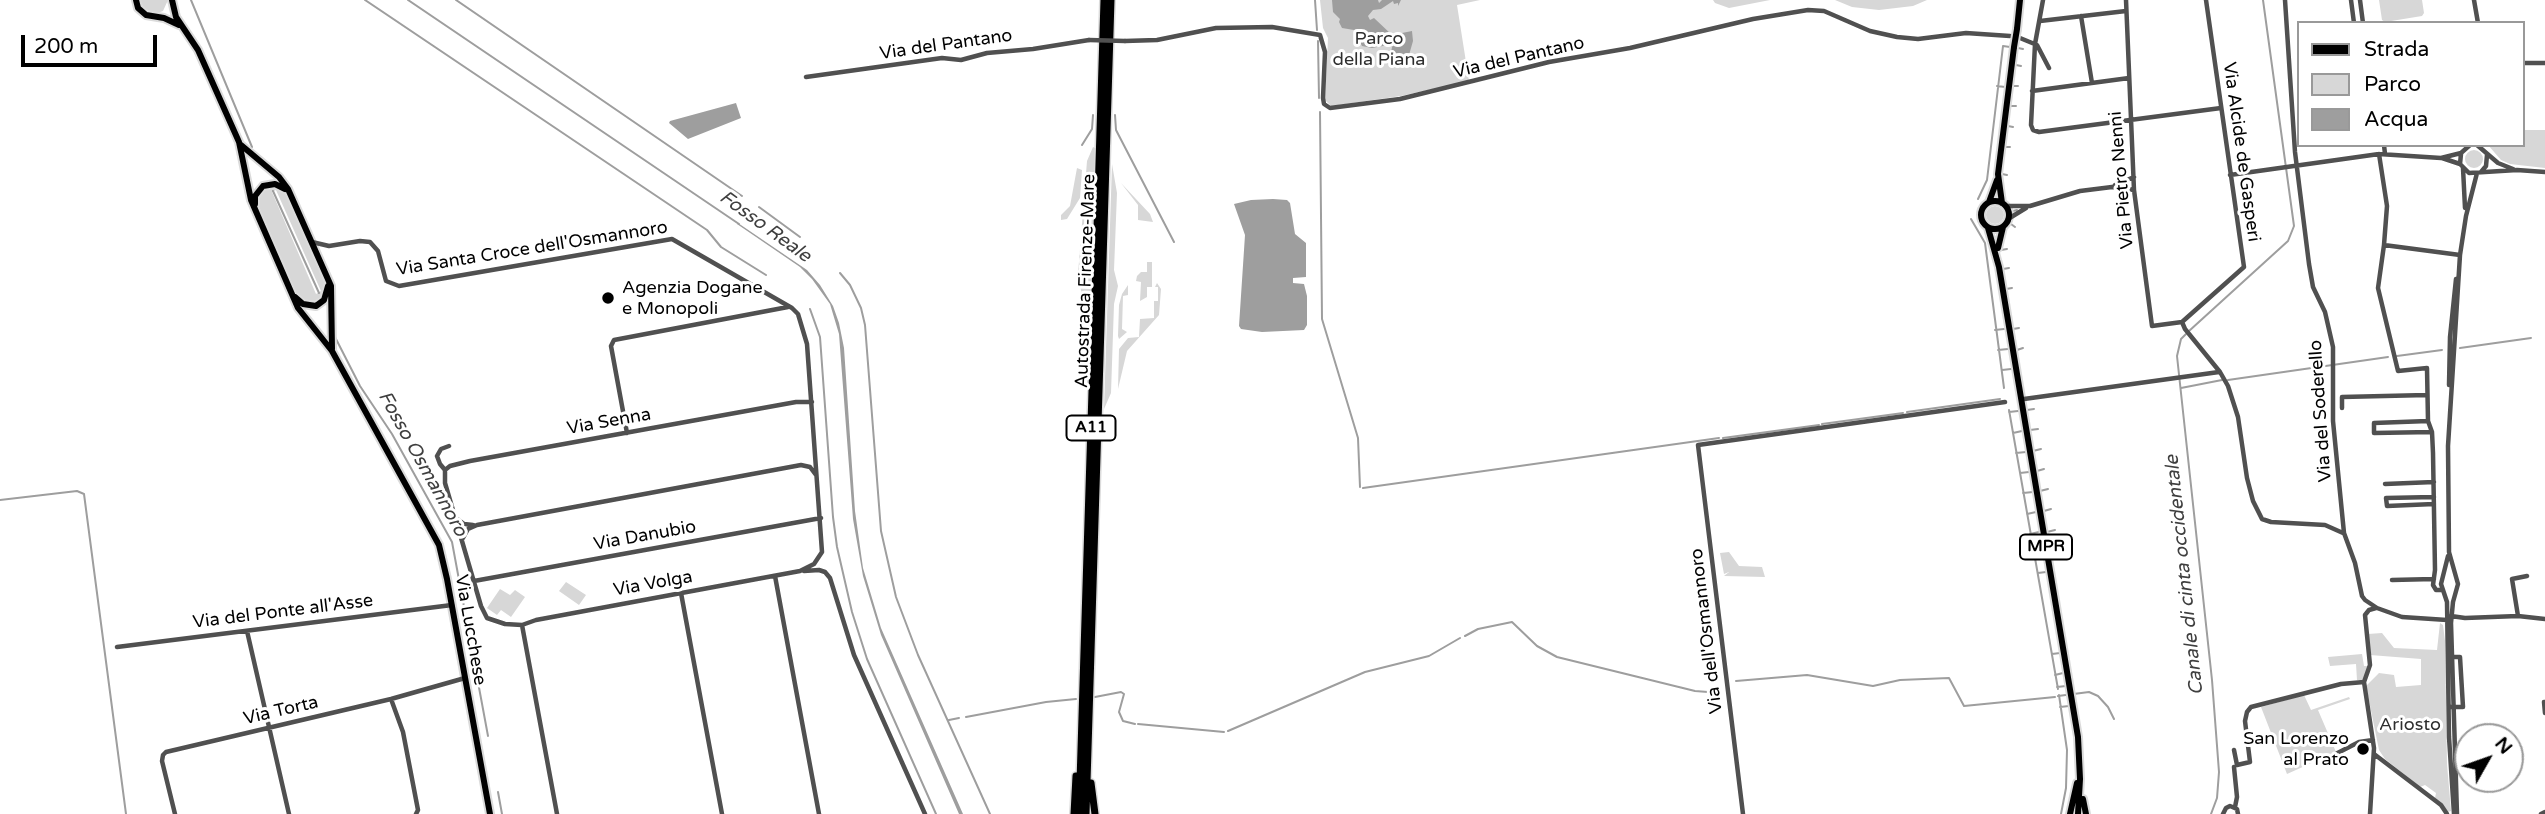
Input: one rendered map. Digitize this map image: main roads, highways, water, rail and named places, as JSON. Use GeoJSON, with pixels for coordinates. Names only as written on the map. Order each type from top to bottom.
{"type":"FeatureCollection","features":[{"type":"Feature","properties":{"kind":"highway","name":"Autostrada Firenze-Mare"},"geometry":{"type":"LineString","coordinates":[[1086,814],[1086,692],[1104,0]]}},
{"type":"Feature","properties":{"kind":"highway","name":"Autostrada Firenze-Mare"},"geometry":{"type":"LineString","coordinates":[[1079,814],[1086,692],[1111,0]]}},
{"type":"Feature","properties":{"kind":"highway"},"geometry":{"type":"LineString","coordinates":[[1074,814],[1086,692]]}},
{"type":"Feature","properties":{"kind":"highway"},"geometry":{"type":"LineString","coordinates":[[1086,692],[1095,814]]}},
{"type":"Feature","properties":{"kind":"main road"},"geometry":{"type":"LineString","coordinates":[[136,0],[141,12],[169,20],[184,30]]}},
{"type":"Feature","properties":{"kind":"main road"},"geometry":{"type":"LineString","coordinates":[[1998,174],[2008,219],[2003,227],[1996,229],[1988,228],[1980,216],[1982,209],[1989,202],[1998,174],[2020,0]]}},
{"type":"Feature","properties":{"kind":"main road"},"geometry":{"type":"LineString","coordinates":[[157,17],[164,14],[172,2]]}},
{"type":"Feature","properties":{"kind":"main road","name":"Via Lucchese"},"geometry":{"type":"LineString","coordinates":[[172,2],[184,30],[198,50],[239,142],[251,200],[298,308],[332,351],[435,537],[444,564],[490,814]]}},
{"type":"Feature","properties":{"kind":"main road","name":"Via Lucchese"},"geometry":{"type":"LineString","coordinates":[[239,142],[248,153],[284,182],[293,201],[332,294],[332,351]]}},
{"type":"Feature","properties":{"kind":"main road"},"geometry":{"type":"LineString","coordinates":[[257,213],[255,197],[267,184],[281,186],[293,201]]}},
{"type":"Feature","properties":{"kind":"main road"},"geometry":{"type":"LineString","coordinates":[[1989,202],[2004,204]]}},
{"type":"Feature","properties":{"kind":"main road","name":"MPR"},"geometry":{"type":"LineString","coordinates":[[1997,257],[1998,238],[2003,227]]}},
{"type":"Feature","properties":{"kind":"main road","name":"MPR"},"geometry":{"type":"LineString","coordinates":[[1988,228],[1997,257],[2023,402],[2078,737],[2086,814]]}},
{"type":"Feature","properties":{"kind":"main road"},"geometry":{"type":"LineString","coordinates":[[289,286],[299,302],[313,306],[322,303],[327,295],[327,279]]}},
{"type":"Feature","properties":{"kind":"main road","name":"MPR"},"geometry":{"type":"LineString","coordinates":[[2070,814],[2080,775]]}},
{"type":"Feature","properties":{"kind":"main road","name":"MPR"},"geometry":{"type":"LineString","coordinates":[[2078,814],[2080,775]]}},
{"type":"Feature","properties":{"kind":"water"},"geometry":{"type":"Polygon","coordinates":[[[1332,0],[1378,0],[1379,3],[1382,0],[1401,0],[1398,6],[1398,3],[1394,4],[1393,1],[1381,9],[1373,10],[1368,16],[1370,20],[1374,18],[1392,35],[1412,31],[1413,41],[1407,62],[1400,68],[1393,64],[1390,59],[1392,47],[1388,45],[1372,48],[1362,46],[1354,30],[1342,28],[1340,19],[1333,12],[1332,0]]]}},
{"type":"Feature","properties":{"kind":"water"},"geometry":{"type":"Polygon","coordinates":[[[736,103],[741,118],[688,139],[669,123],[670,121],[736,103]]]}},
{"type":"Feature","properties":{"kind":"water"},"geometry":{"type":"Polygon","coordinates":[[[1287,200],[1290,203],[1295,234],[1306,243],[1306,277],[1293,278],[1293,283],[1304,284],[1307,296],[1307,325],[1304,330],[1262,332],[1241,329],[1239,326],[1245,235],[1234,204],[1287,200]]]}},
{"type":"Feature","properties":{"kind":"water"},"geometry":{"type":"Polygon","coordinates":[[[738,223],[807,270],[833,306],[844,348],[855,511],[863,568],[881,628],[963,814],[959,814],[881,635],[863,576],[853,519],[839,334],[830,304],[800,267],[738,223]]]}},
{"type":"Feature","properties":{"kind":"waterway","name":"Fosso Osmannoro"},"geometry":{"type":"LineString","coordinates":[[191,0],[252,147]]}},
{"type":"Feature","properties":{"kind":"waterway"},"geometry":{"type":"LineString","coordinates":[[365,0],[707,230],[721,247],[766,275]]}},
{"type":"Feature","properties":{"kind":"waterway","name":"Fosso Reale"},"geometry":{"type":"LineString","coordinates":[[408,0],[739,224]]}},
{"type":"Feature","properties":{"kind":"waterway"},"geometry":{"type":"LineString","coordinates":[[456,0],[742,196]]}},
{"type":"Feature","properties":{"kind":"waterway"},"geometry":{"type":"LineString","coordinates":[[1315,0],[1317,30]]}},
{"type":"Feature","properties":{"kind":"waterway","name":"Canale di cinta occidentale"},"geometry":{"type":"LineString","coordinates":[[2189,331],[2288,241],[2294,226],[2263,0]]}},
{"type":"Feature","properties":{"kind":"waterway"},"geometry":{"type":"LineString","coordinates":[[1318,41],[1319,98]]}},
{"type":"Feature","properties":{"kind":"waterway"},"geometry":{"type":"LineString","coordinates":[[1978,199],[1987,180],[2003,46],[2010,47]]}},
{"type":"Feature","properties":{"kind":"waterway"},"geometry":{"type":"LineString","coordinates":[[2018,48],[2023,49]]}},
{"type":"Feature","properties":{"kind":"waterway"},"geometry":{"type":"LineString","coordinates":[[2016,65],[2021,66]]}},
{"type":"Feature","properties":{"kind":"waterway"},"geometry":{"type":"LineString","coordinates":[[1997,86],[2005,87]]}},
{"type":"Feature","properties":{"kind":"waterway"},"geometry":{"type":"LineString","coordinates":[[2011,106],[2016,106]]}},
{"type":"Feature","properties":{"kind":"waterway"},"geometry":{"type":"LineString","coordinates":[[1320,112],[1322,319],[1358,438],[1360,487]]}},
{"type":"Feature","properties":{"kind":"waterway"},"geometry":{"type":"LineString","coordinates":[[1082,145],[1092,129],[1093,115]]}},
{"type":"Feature","properties":{"kind":"waterway"},"geometry":{"type":"LineString","coordinates":[[1115,115],[1116,130],[1174,242]]}},
{"type":"Feature","properties":{"kind":"waterway"},"geometry":{"type":"LineString","coordinates":[[2008,126],[2013,127]]}},
{"type":"Feature","properties":{"kind":"waterway"},"geometry":{"type":"LineString","coordinates":[[2005,147],[2010,147]]}},
{"type":"Feature","properties":{"kind":"waterway"},"geometry":{"type":"LineString","coordinates":[[2002,174],[2007,175]]}},
{"type":"Feature","properties":{"kind":"waterway","name":"Fosso Osmannoro"},"geometry":{"type":"LineString","coordinates":[[273,191],[319,293]]}},
{"type":"Feature","properties":{"kind":"waterway"},"geometry":{"type":"LineString","coordinates":[[759,207],[800,237]]}},
{"type":"Feature","properties":{"kind":"waterway"},"geometry":{"type":"LineString","coordinates":[[2013,211],[2017,210]]}},
{"type":"Feature","properties":{"kind":"waterway"},"geometry":{"type":"LineString","coordinates":[[1971,219],[1985,243],[2004,388]]}},
{"type":"Feature","properties":{"kind":"waterway"},"geometry":{"type":"LineString","coordinates":[[2011,224],[2015,227]]}},
{"type":"Feature","properties":{"kind":"waterway"},"geometry":{"type":"LineString","coordinates":[[2001,250],[2007,249]]}},
{"type":"Feature","properties":{"kind":"waterway"},"geometry":{"type":"LineString","coordinates":[[2003,269],[2009,268]]}},
{"type":"Feature","properties":{"kind":"waterway"},"geometry":{"type":"LineString","coordinates":[[840,273],[850,285],[861,308],[865,325],[881,531],[896,597],[918,655],[990,814]]}},
{"type":"Feature","properties":{"kind":"waterway"},"geometry":{"type":"LineString","coordinates":[[2006,289],[2012,288]]}},
{"type":"Feature","properties":{"kind":"waterway"},"geometry":{"type":"LineString","coordinates":[[810,309],[820,337],[833,517],[852,612],[867,659],[936,814]]}},
{"type":"Feature","properties":{"kind":"waterway"},"geometry":{"type":"LineString","coordinates":[[2013,329],[2019,328]]}},
{"type":"Feature","properties":{"kind":"waterway"},"geometry":{"type":"LineString","coordinates":[[1995,330],[2004,329]]}},
{"type":"Feature","properties":{"kind":"waterway","name":"Canale di cinta occidentale"},"geometry":{"type":"LineString","coordinates":[[2186,334],[2181,339],[2177,356],[2212,680],[2219,772],[2217,798],[2211,814]]}},
{"type":"Feature","properties":{"kind":"waterway","name":"Fosso Osmannoro"},"geometry":{"type":"LineString","coordinates":[[335,337],[360,386],[392,434],[452,542],[488,736]]}},
{"type":"Feature","properties":{"kind":"waterway"},"geometry":{"type":"LineString","coordinates":[[2460,348],[2531,338]]}},
{"type":"Feature","properties":{"kind":"waterway"},"geometry":{"type":"LineString","coordinates":[[2017,350],[2023,348]]}},
{"type":"Feature","properties":{"kind":"waterway"},"geometry":{"type":"LineString","coordinates":[[1998,350],[2008,349]]}},
{"type":"Feature","properties":{"kind":"waterway"},"geometry":{"type":"LineString","coordinates":[[2397,356],[2442,350]]}},
{"type":"Feature","properties":{"kind":"waterway"},"geometry":{"type":"LineString","coordinates":[[2228,380],[2388,357]]}},
{"type":"Feature","properties":{"kind":"waterway"},"geometry":{"type":"LineString","coordinates":[[2002,370],[2011,369]]}},
{"type":"Feature","properties":{"kind":"waterway"},"geometry":{"type":"LineString","coordinates":[[2181,388],[2222,380]]}},
{"type":"Feature","properties":{"kind":"waterway"},"geometry":{"type":"LineString","coordinates":[[1907,412],[2000,399]]}},
{"type":"Feature","properties":{"kind":"waterway"},"geometry":{"type":"LineString","coordinates":[[2027,410],[2034,409]]}},
{"type":"Feature","properties":{"kind":"waterway"},"geometry":{"type":"LineString","coordinates":[[2009,410],[2058,689]]}},
{"type":"Feature","properties":{"kind":"waterway"},"geometry":{"type":"LineString","coordinates":[[2009,412],[2018,411]]}},
{"type":"Feature","properties":{"kind":"waterway"},"geometry":{"type":"LineString","coordinates":[[1822,424],[1903,413]]}},
{"type":"Feature","properties":{"kind":"waterway"},"geometry":{"type":"LineString","coordinates":[[1723,438],[1819,425]]}},
{"type":"Feature","properties":{"kind":"waterway"},"geometry":{"type":"LineString","coordinates":[[2030,430],[2038,429]]}},
{"type":"Feature","properties":{"kind":"waterway"},"geometry":{"type":"LineString","coordinates":[[2013,433],[2022,431]]}},
{"type":"Feature","properties":{"kind":"waterway"},"geometry":{"type":"LineString","coordinates":[[1363,488],[1719,438]]}},
{"type":"Feature","properties":{"kind":"waterway"},"geometry":{"type":"LineString","coordinates":[[2033,451],[2041,449]]}},
{"type":"Feature","properties":{"kind":"waterway"},"geometry":{"type":"LineString","coordinates":[[2016,453],[2026,452]]}},
{"type":"Feature","properties":{"kind":"waterway"},"geometry":{"type":"LineString","coordinates":[[2037,471],[2044,469]]}},
{"type":"Feature","properties":{"kind":"waterway"},"geometry":{"type":"LineString","coordinates":[[2020,473],[2029,472]]}},
{"type":"Feature","properties":{"kind":"waterway"},"geometry":{"type":"LineString","coordinates":[[2040,491],[2048,489]]}},
{"type":"Feature","properties":{"kind":"waterway"},"geometry":{"type":"LineString","coordinates":[[0,500],[77,491],[84,494],[126,814]]}},
{"type":"Feature","properties":{"kind":"waterway"},"geometry":{"type":"LineString","coordinates":[[2023,493],[2033,492]]}},
{"type":"Feature","properties":{"kind":"waterway"},"geometry":{"type":"LineString","coordinates":[[2044,511],[2051,509]]}},
{"type":"Feature","properties":{"kind":"waterway"},"geometry":{"type":"LineString","coordinates":[[2027,514],[2036,512]]}},
{"type":"Feature","properties":{"kind":"waterway"},"geometry":{"type":"LineString","coordinates":[[2047,532],[2055,530]]}},
{"type":"Feature","properties":{"kind":"waterway"},"geometry":{"type":"LineString","coordinates":[[2030,534],[2039,532]]}},
{"type":"Feature","properties":{"kind":"waterway"},"geometry":{"type":"LineString","coordinates":[[2034,553],[2043,552]]}},
{"type":"Feature","properties":{"kind":"waterway"},"geometry":{"type":"LineString","coordinates":[[2038,573],[2046,572]]}},
{"type":"Feature","properties":{"kind":"waterway"},"geometry":{"type":"LineString","coordinates":[[1465,636],[1478,629],[1512,622],[1537,646],[1557,657],[1695,691],[1708,692],[1716,689]]}},
{"type":"Feature","properties":{"kind":"waterway"},"geometry":{"type":"LineString","coordinates":[[1228,731],[1365,672],[1429,656],[1460,638]]}},
{"type":"Feature","properties":{"kind":"waterway"},"geometry":{"type":"LineString","coordinates":[[2052,654],[2060,653]]}},
{"type":"Feature","properties":{"kind":"waterway"},"geometry":{"type":"LineString","coordinates":[[2055,675],[2063,673]]}},
{"type":"Feature","properties":{"kind":"waterway"},"geometry":{"type":"LineString","coordinates":[[1736,681],[1807,675],[1873,686],[1900,680],[1949,678],[1964,706],[2055,697]]}},
{"type":"Feature","properties":{"kind":"waterway"},"geometry":{"type":"LineString","coordinates":[[2057,687],[2066,686]]}},
{"type":"Feature","properties":{"kind":"waterway"},"geometry":{"type":"LineString","coordinates":[[1095,697],[1121,692],[1124,694],[1119,712],[1123,721],[1135,724]]}},
{"type":"Feature","properties":{"kind":"waterway"},"geometry":{"type":"LineString","coordinates":[[2058,696],[2089,692],[2098,696],[2114,719]]}},
{"type":"Feature","properties":{"kind":"waterway"},"geometry":{"type":"LineString","coordinates":[[2059,695],[2067,750],[2066,788],[2061,814]]}},
{"type":"Feature","properties":{"kind":"waterway"},"geometry":{"type":"LineString","coordinates":[[966,717],[1076,699]]}},
{"type":"Feature","properties":{"kind":"waterway"},"geometry":{"type":"LineString","coordinates":[[2060,707],[2069,706]]}},
{"type":"Feature","properties":{"kind":"waterway"},"geometry":{"type":"LineString","coordinates":[[949,720],[959,718]]}},
{"type":"Feature","properties":{"kind":"waterway"},"geometry":{"type":"LineString","coordinates":[[1138,724],[1224,732]]}},
{"type":"Feature","properties":{"kind":"waterway","name":"Fosso Osmannoro"},"geometry":{"type":"LineString","coordinates":[[498,792],[502,814]]}},
{"type":"Feature","properties":{"kind":"place","name":"Agenzia Dogane e Monopoli"},"geometry":{"type":"Point","coordinates":[608,298]}},
{"type":"Feature","properties":{"kind":"place","name":"San Lorenzo al Prato"},"geometry":{"type":"Point","coordinates":[2363,749]}},
{"type":"Feature","properties":{"kind":"park label","name":"Parco della Piana"},"geometry":{"type":"Point","coordinates":[1379,49]}},
{"type":"Feature","properties":{"kind":"park label","name":"Ariosto"},"geometry":{"type":"Point","coordinates":[2410,725]}}]}
